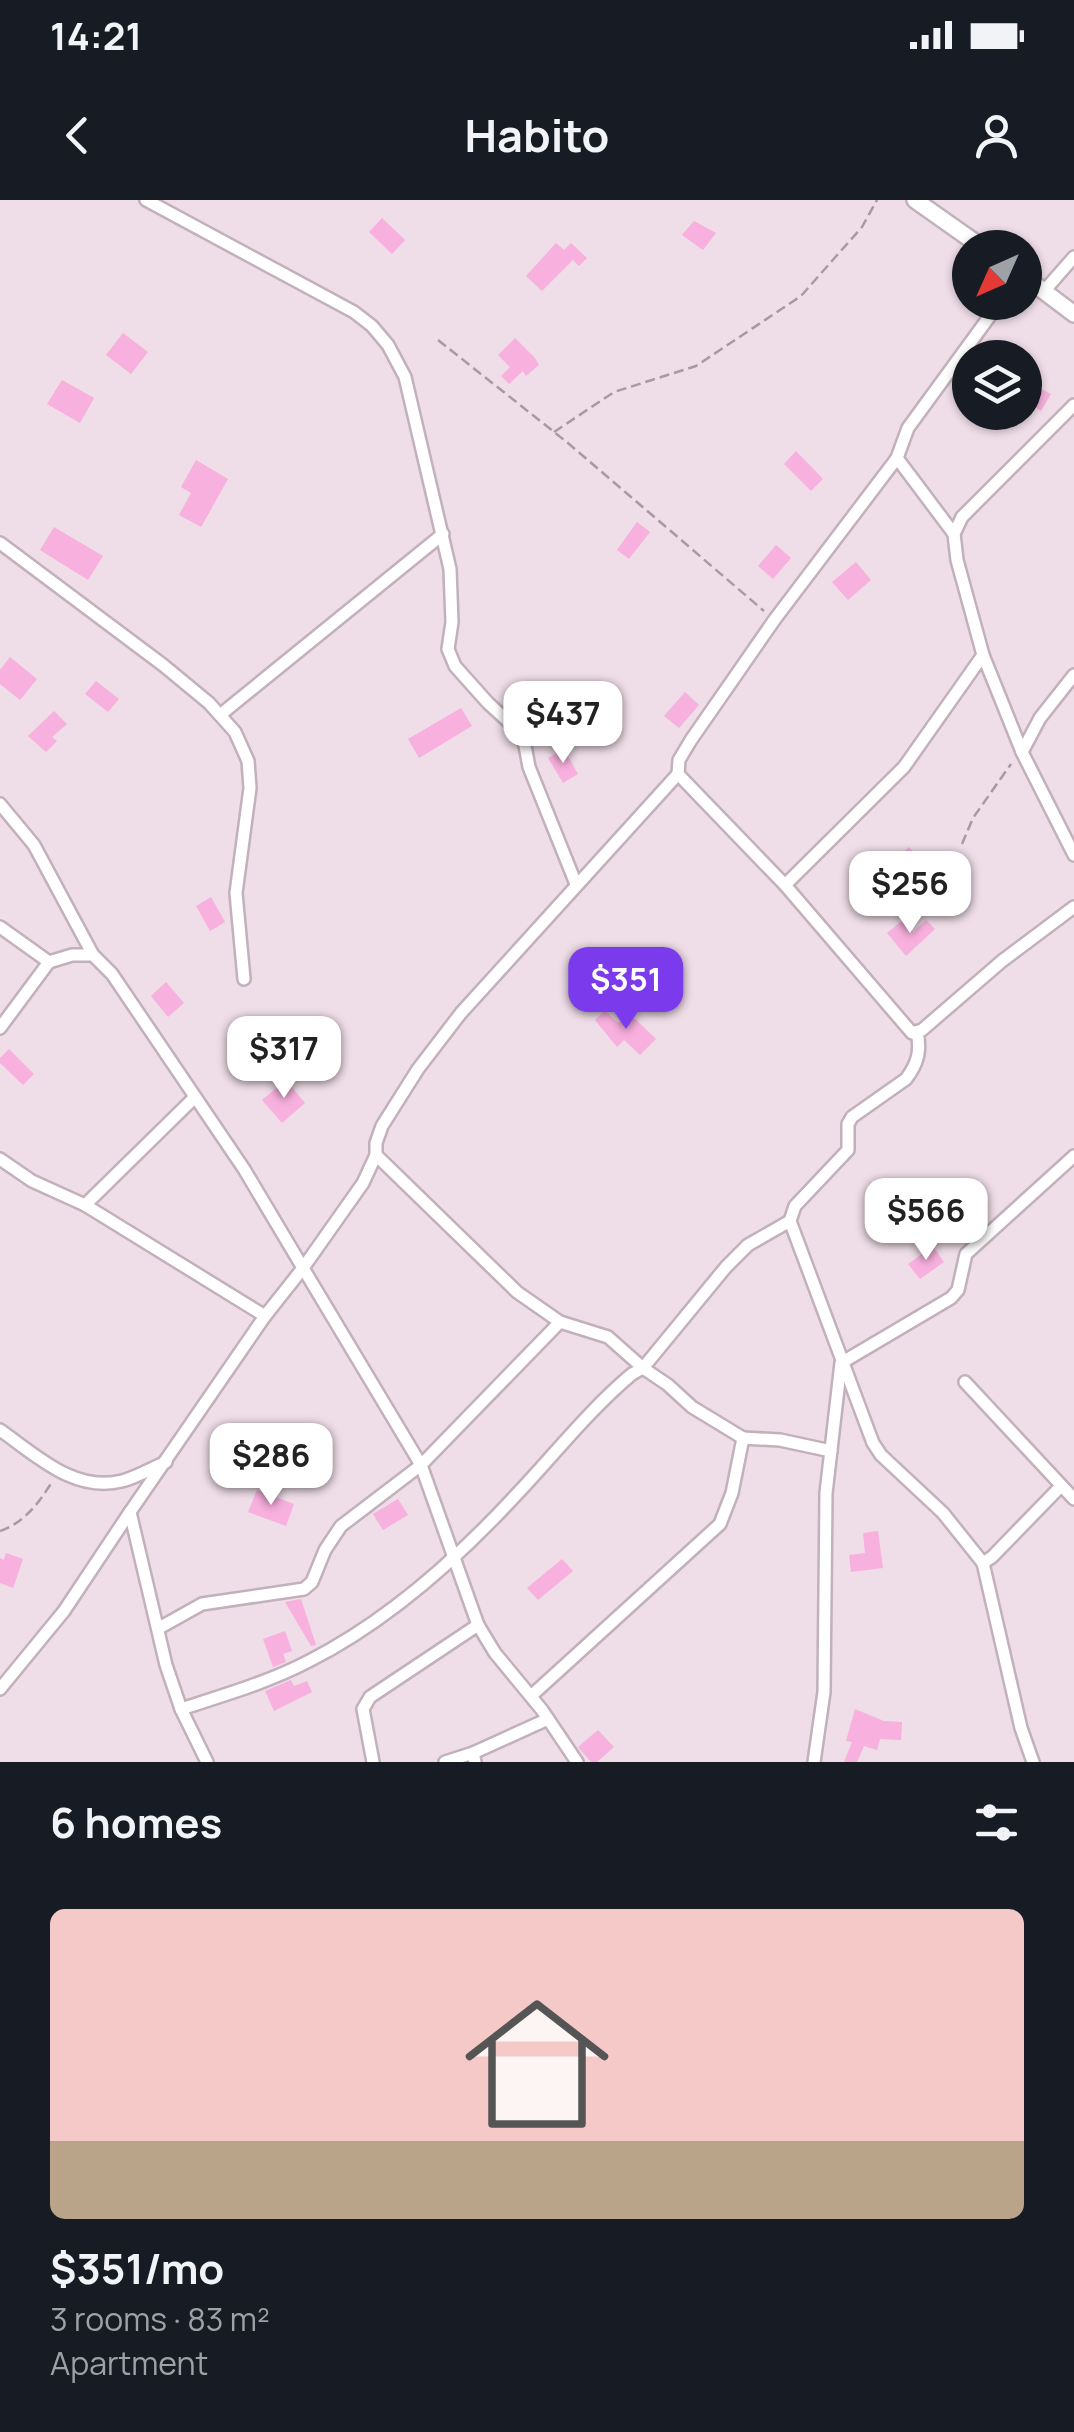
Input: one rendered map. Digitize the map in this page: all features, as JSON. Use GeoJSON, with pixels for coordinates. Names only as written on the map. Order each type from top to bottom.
{"type":"FeatureCollection","features":[{"type":"Feature","properties":{"kind":"street"},"geometry":{"type":"LineString","coordinates":[[146,200],[315,291],[372,326],[388,344],[404,378],[450,569],[452,622],[448,649],[455,666],[523,735],[529,767],[576,884]]}},
{"type":"Feature","properties":{"kind":"street"},"geometry":{"type":"LineString","coordinates":[[920,201],[959,230]]}},
{"type":"Feature","properties":{"kind":"street"},"geometry":{"type":"LineString","coordinates":[[1045,290],[1074,257]]}},
{"type":"Feature","properties":{"kind":"street"},"geometry":{"type":"LineString","coordinates":[[1042,288],[1074,314]]}},
{"type":"Feature","properties":{"kind":"street"},"geometry":{"type":"LineString","coordinates":[[0,1689],[64,1610],[265,1316],[363,1184],[376,1155],[382,1126],[418,1069],[462,1013],[678,774],[679,760],[686,749],[775,620],[897,458],[908,428],[987,320]]}},
{"type":"Feature","properties":{"kind":"street"},"geometry":{"type":"LineString","coordinates":[[1074,406],[962,517],[954,534],[956,560],[983,655],[1022,752],[1074,855]]}},
{"type":"Feature","properties":{"kind":"street"},"geometry":{"type":"LineString","coordinates":[[897,458],[954,534]]}},
{"type":"Feature","properties":{"kind":"street"},"geometry":{"type":"LineString","coordinates":[[220,715],[443,534]]}},
{"type":"Feature","properties":{"kind":"street"},"geometry":{"type":"LineString","coordinates":[[0,544],[163,665],[235,732],[248,761],[250,788],[236,893],[244,979]]}},
{"type":"Feature","properties":{"kind":"street"},"geometry":{"type":"LineString","coordinates":[[785,886],[904,767],[983,655]]}},
{"type":"Feature","properties":{"kind":"street"},"geometry":{"type":"LineString","coordinates":[[1022,752],[1040,718],[1074,676]]}},
{"type":"Feature","properties":{"kind":"street"},"geometry":{"type":"LineString","coordinates":[[678,774],[785,886],[912,1033],[1074,907]]}},
{"type":"Feature","properties":{"kind":"street"},"geometry":{"type":"LineString","coordinates":[[0,804],[34,845],[93,955],[112,974],[244,1168],[421,1466],[478,1625],[577,1762]]}},
{"type":"Feature","properties":{"kind":"street"},"geometry":{"type":"LineString","coordinates":[[0,928],[49,962]]}},
{"type":"Feature","properties":{"kind":"street"},"geometry":{"type":"LineString","coordinates":[[0,1028],[49,962],[72,955],[93,955]]}},
{"type":"Feature","properties":{"kind":"street"},"geometry":{"type":"LineString","coordinates":[[917,1032],[920,1046],[912,1071],[852,1117],[848,1124],[848,1150],[794,1206],[790,1221],[873,1444],[926,1496],[983,1562],[1021,1728],[1033,1762]]}},
{"type":"Feature","properties":{"kind":"street"},"geometry":{"type":"LineString","coordinates":[[84,1206],[194,1098]]}},
{"type":"Feature","properties":{"kind":"street"},"geometry":{"type":"LineString","coordinates":[[376,1155],[517,1292],[560,1322],[608,1336],[692,1407],[743,1438],[780,1440],[831,1450]]}},
{"type":"Feature","properties":{"kind":"street"},"geometry":{"type":"LineString","coordinates":[[841,1363],[952,1298],[958,1290],[966,1254],[1074,1156]]}},
{"type":"Feature","properties":{"kind":"street"},"geometry":{"type":"LineString","coordinates":[[0,1159],[265,1316]]}},
{"type":"Feature","properties":{"kind":"street"},"geometry":{"type":"LineString","coordinates":[[180,1709],[310,1661],[393,1609],[514,1498],[616,1387],[644,1368],[748,1245],[790,1221]]}},
{"type":"Feature","properties":{"kind":"street"},"geometry":{"type":"LineString","coordinates":[[160,1628],[202,1604],[304,1589],[312,1582],[341,1526],[421,1466],[560,1322]]}},
{"type":"Feature","properties":{"kind":"street"},"geometry":{"type":"LineString","coordinates":[[814,1762],[824,1692],[826,1493],[841,1363]]}},
{"type":"Feature","properties":{"kind":"street"},"geometry":{"type":"LineString","coordinates":[[965,1382],[1074,1499]]}},
{"type":"Feature","properties":{"kind":"street"},"geometry":{"type":"LineString","coordinates":[[0,1430],[59,1472],[89,1483],[121,1481],[166,1462]]}},
{"type":"Feature","properties":{"kind":"street"},"geometry":{"type":"LineString","coordinates":[[531,1696],[720,1524],[732,1493],[743,1438]]}},
{"type":"Feature","properties":{"kind":"street"},"geometry":{"type":"LineString","coordinates":[[983,1562],[1061,1486]]}},
{"type":"Feature","properties":{"kind":"street"},"geometry":{"type":"LineString","coordinates":[[130,1512],[180,1709],[208,1762]]}},
{"type":"Feature","properties":{"kind":"street"},"geometry":{"type":"LineString","coordinates":[[372,1762],[363,1709],[370,1697],[478,1625]]}},
{"type":"Feature","properties":{"kind":"street"},"geometry":{"type":"LineString","coordinates":[[445,1762],[474,1758],[548,1719]]}},
{"type":"Feature","properties":{"kind":"path"},"geometry":{"type":"LineString","coordinates":[[554,432],[614,392],[696,366],[801,296],[862,226],[877,200]]}},
{"type":"Feature","properties":{"kind":"path"},"geometry":{"type":"LineString","coordinates":[[438,340],[554,432],[775,620]]}},
{"type":"Feature","properties":{"kind":"path"},"geometry":{"type":"LineString","coordinates":[[962,844],[998,779],[1022,752]]}},
{"type":"Feature","properties":{"kind":"path"},"geometry":{"type":"LineString","coordinates":[[0,1531],[13,1526],[36,1507],[59,1472]]}},
{"type":"Feature","properties":{"kind":"building"},"geometry":{"type":"Polygon","coordinates":[[[382,218],[405,240],[392,254],[369,232],[382,218]]]}},
{"type":"Feature","properties":{"kind":"building"},"geometry":{"type":"Polygon","coordinates":[[[694,221],[716,233],[703,250],[682,235],[694,221]]]}},
{"type":"Feature","properties":{"kind":"building"},"geometry":{"type":"Polygon","coordinates":[[[556,243],[564,250],[571,243],[587,258],[579,266],[573,260],[542,291],[526,276],[556,243]]]}},
{"type":"Feature","properties":{"kind":"building"},"geometry":{"type":"Polygon","coordinates":[[[123,333],[148,352],[131,374],[106,355],[123,333]]]}},
{"type":"Feature","properties":{"kind":"building"},"geometry":{"type":"Polygon","coordinates":[[[515,338],[539,365],[526,376],[523,371],[509,384],[501,376],[510,367],[498,355],[515,338]]]}},
{"type":"Feature","properties":{"kind":"building"},"geometry":{"type":"Polygon","coordinates":[[[62,380],[94,398],[80,423],[47,404],[62,380]]]}},
{"type":"Feature","properties":{"kind":"building"},"geometry":{"type":"Polygon","coordinates":[[[1042,389],[1051,394],[1042,409],[1042,389]]]}},
{"type":"Feature","properties":{"kind":"building"},"geometry":{"type":"Polygon","coordinates":[[[796,451],[823,479],[811,491],[784,464],[796,451]]]}},
{"type":"Feature","properties":{"kind":"building"},"geometry":{"type":"Polygon","coordinates":[[[196,460],[228,479],[201,527],[179,515],[191,493],[181,487],[196,460]]]}},
{"type":"Feature","properties":{"kind":"building"},"geometry":{"type":"Polygon","coordinates":[[[637,522],[650,532],[629,559],[617,550],[637,522]]]}},
{"type":"Feature","properties":{"kind":"building"},"geometry":{"type":"Polygon","coordinates":[[[54,527],[103,556],[88,580],[40,550],[54,527]]]}},
{"type":"Feature","properties":{"kind":"building"},"geometry":{"type":"Polygon","coordinates":[[[776,545],[791,558],[773,579],[758,566],[776,545]]]}},
{"type":"Feature","properties":{"kind":"building"},"geometry":{"type":"Polygon","coordinates":[[[856,562],[871,580],[848,600],[832,582],[856,562]]]}},
{"type":"Feature","properties":{"kind":"building"},"geometry":{"type":"Polygon","coordinates":[[[10,657],[37,679],[20,700],[0,684],[0,670],[10,657]]]}},
{"type":"Feature","properties":{"kind":"building"},"geometry":{"type":"Polygon","coordinates":[[[96,681],[119,699],[108,712],[85,694],[96,681]]]}},
{"type":"Feature","properties":{"kind":"building"},"geometry":{"type":"Polygon","coordinates":[[[685,692],[699,705],[679,728],[664,716],[685,692]]]}},
{"type":"Feature","properties":{"kind":"building"},"geometry":{"type":"Polygon","coordinates":[[[461,708],[472,726],[419,758],[408,739],[461,708]]]}},
{"type":"Feature","properties":{"kind":"building"},"geometry":{"type":"Polygon","coordinates":[[[54,711],[67,724],[52,737],[57,741],[46,752],[28,736],[54,711]]]}},
{"type":"Feature","properties":{"kind":"building"},"geometry":{"type":"Polygon","coordinates":[[[564,749],[578,774],[563,783],[548,758],[564,749]]]}},
{"type":"Feature","properties":{"kind":"building"},"geometry":{"type":"Polygon","coordinates":[[[909,847],[928,868],[895,897],[876,877],[909,847]]]}},
{"type":"Feature","properties":{"kind":"building"},"geometry":{"type":"Polygon","coordinates":[[[211,897],[225,922],[210,931],[196,906],[211,897]]]}},
{"type":"Feature","properties":{"kind":"building"},"geometry":{"type":"Polygon","coordinates":[[[903,920],[913,932],[926,920],[935,929],[906,956],[887,933],[903,920]]]}},
{"type":"Feature","properties":{"kind":"building"},"geometry":{"type":"Polygon","coordinates":[[[166,982],[184,1003],[168,1017],[151,996],[166,982]]]}},
{"type":"Feature","properties":{"kind":"building"},"geometry":{"type":"Polygon","coordinates":[[[605,1010],[618,1023],[628,1012],[656,1039],[640,1055],[624,1040],[617,1047],[595,1020],[605,1010]]]}},
{"type":"Feature","properties":{"kind":"building"},"geometry":{"type":"Polygon","coordinates":[[[9,1049],[34,1074],[23,1085],[0,1063],[9,1049]]]}},
{"type":"Feature","properties":{"kind":"building"},"geometry":{"type":"Polygon","coordinates":[[[286,1080],[305,1103],[282,1123],[262,1100],[286,1080]]]}},
{"type":"Feature","properties":{"kind":"building"},"geometry":{"type":"Polygon","coordinates":[[[933,1246],[944,1262],[920,1279],[908,1264],[933,1246]]]}},
{"type":"Feature","properties":{"kind":"building"},"geometry":{"type":"Polygon","coordinates":[[[257,1490],[294,1504],[286,1526],[248,1512],[257,1490]]]}},
{"type":"Feature","properties":{"kind":"building"},"geometry":{"type":"Polygon","coordinates":[[[398,1499],[408,1515],[383,1530],[373,1514],[398,1499]]]}},
{"type":"Feature","properties":{"kind":"building"},"geometry":{"type":"Polygon","coordinates":[[[878,1531],[883,1568],[851,1572],[849,1555],[865,1553],[863,1533],[878,1531]]]}},
{"type":"Feature","properties":{"kind":"building"},"geometry":{"type":"Polygon","coordinates":[[[6,1553],[23,1559],[13,1588],[0,1583],[0,1558],[4,1560],[6,1553]]]}},
{"type":"Feature","properties":{"kind":"building"},"geometry":{"type":"Polygon","coordinates":[[[562,1559],[573,1571],[538,1600],[527,1588],[562,1559]]]}},
{"type":"Feature","properties":{"kind":"building"},"geometry":{"type":"Polygon","coordinates":[[[301,1599],[316,1645],[311,1646],[285,1602],[301,1599]]]}},
{"type":"Feature","properties":{"kind":"building"},"geometry":{"type":"Polygon","coordinates":[[[285,1631],[292,1651],[283,1654],[286,1662],[273,1667],[263,1639],[285,1631]]]}},
{"type":"Feature","properties":{"kind":"building"},"geometry":{"type":"Polygon","coordinates":[[[291,1680],[294,1686],[307,1681],[312,1692],[274,1711],[265,1691],[291,1680]]]}},
{"type":"Feature","properties":{"kind":"building"},"geometry":{"type":"Polygon","coordinates":[[[855,1709],[884,1721],[902,1722],[901,1740],[880,1739],[877,1750],[864,1746],[857,1762],[844,1762],[852,1742],[846,1741],[855,1709]]]}},
{"type":"Feature","properties":{"kind":"building"},"geometry":{"type":"Polygon","coordinates":[[[598,1730],[614,1747],[597,1762],[591,1762],[578,1747],[598,1730]]]}}]}
